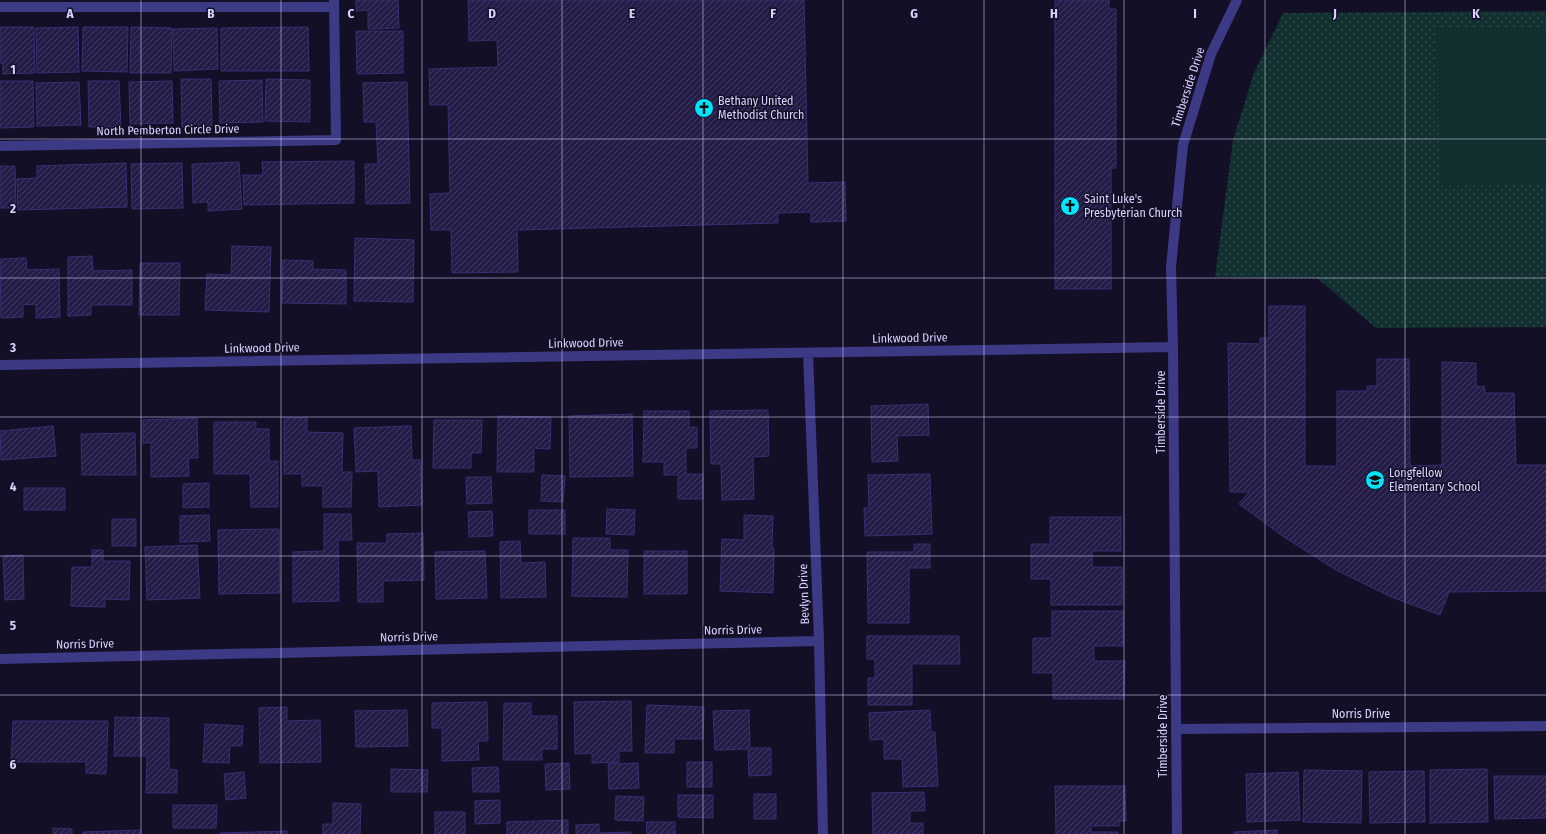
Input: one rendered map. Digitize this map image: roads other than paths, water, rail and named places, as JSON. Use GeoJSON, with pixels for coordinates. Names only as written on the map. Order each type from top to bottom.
{"type":"FeatureCollection","features":[{"type":"Feature","properties":{"kind":"street","name":"Timberside Drive"},"geometry":{"type":"LineString","coordinates":[[1177,834],[1171,267],[1183,145],[1211,54],[1237,0]]}},
{"type":"Feature","properties":{"kind":"street"},"geometry":{"type":"LineString","coordinates":[[0,7],[334,4]]}},
{"type":"Feature","properties":{"kind":"street","name":"North Pemberton Circle Drive"},"geometry":{"type":"LineString","coordinates":[[0,146],[336,140],[334,4]]}},
{"type":"Feature","properties":{"kind":"street","name":"Linkwood Drive"},"geometry":{"type":"LineString","coordinates":[[0,365],[1173,347]]}},
{"type":"Feature","properties":{"kind":"street","name":"Bevlyn Drive"},"geometry":{"type":"LineString","coordinates":[[808,353],[819,641],[823,834]]}},
{"type":"Feature","properties":{"kind":"street","name":"Norris Drive"},"geometry":{"type":"LineString","coordinates":[[0,659],[819,641]]}},
{"type":"Feature","properties":{"kind":"street","name":"Norris Drive"},"geometry":{"type":"LineString","coordinates":[[1176,729],[1546,726]]}},
{"type":"Feature","properties":{"kind":"place","name":"Bethany United Methodist Church"},"geometry":{"type":"Point","coordinates":[704,108]}},
{"type":"Feature","properties":{"kind":"place","name":"Saint Luke's Presbyterian Church"},"geometry":{"type":"Point","coordinates":[1070,206]}},
{"type":"Feature","properties":{"kind":"place","name":"Longfellow Elementary School"},"geometry":{"type":"Point","coordinates":[1375,480]}}]}
